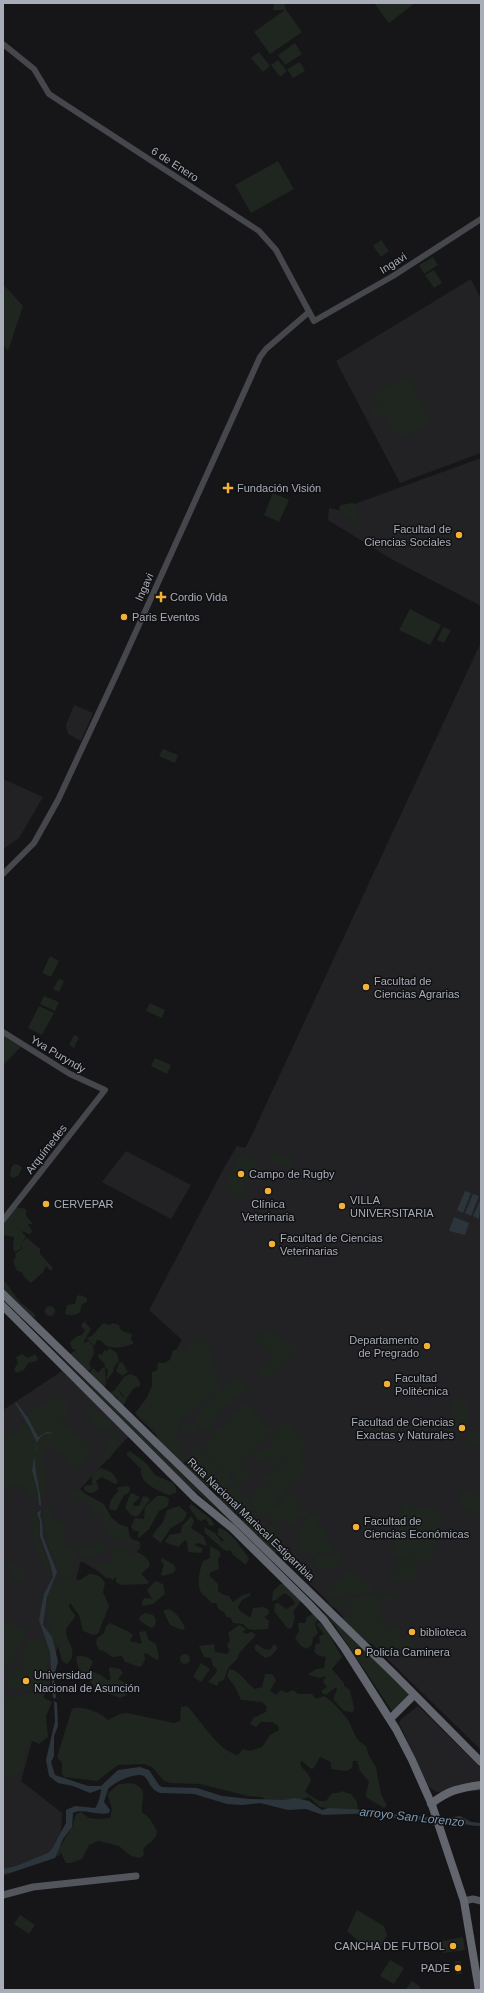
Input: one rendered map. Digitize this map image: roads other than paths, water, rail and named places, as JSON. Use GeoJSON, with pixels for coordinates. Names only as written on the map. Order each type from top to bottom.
{"type":"FeatureCollection","features":[{"type":"Feature","properties":{"kind":"highway","name":"Ruta Nacional Mariscal Estigarribia"},"geometry":{"type":"LineString","coordinates":[[3,1294],[481,1762]]}},
{"type":"Feature","properties":{"kind":"highway","name":"Ruta Nacional Mariscal Estigarribia"},"geometry":{"type":"LineString","coordinates":[[3,1306],[196,1498],[232,1528],[314,1609],[345,1649],[390,1719],[412,1760],[432,1804],[446,1842],[464,1901],[479,1990]]}},
{"type":"Feature","properties":{"kind":"highway"},"geometry":{"type":"LineString","coordinates":[[390,1719],[414,1695]]}},
{"type":"Feature","properties":{"kind":"highway"},"geometry":{"type":"LineString","coordinates":[[432,1804],[445,1793],[454,1789],[481,1785]]}},
{"type":"Feature","properties":{"kind":"main road","name":"6 de Enero"},"geometry":{"type":"LineString","coordinates":[[3,44],[34,69],[49,94],[259,231],[276,250],[314,321]]}},
{"type":"Feature","properties":{"kind":"main road","name":"Ingavi"},"geometry":{"type":"LineString","coordinates":[[314,321],[393,276],[481,219]]}},
{"type":"Feature","properties":{"kind":"main road","name":"Ingavi"},"geometry":{"type":"LineString","coordinates":[[3,874],[34,843],[58,800],[111,688],[260,357],[266,349],[309,312]]}},
{"type":"Feature","properties":{"kind":"main road","name":"Yva Puryndy"},"geometry":{"type":"LineString","coordinates":[[3,1032],[70,1074],[105,1090]]}},
{"type":"Feature","properties":{"kind":"main road","name":"Arquímedes"},"geometry":{"type":"LineString","coordinates":[[3,1220],[105,1090]]}},
{"type":"Feature","properties":{"kind":"main road"},"geometry":{"type":"LineString","coordinates":[[3,1895],[34,1887],[136,1876]]}},
{"type":"Feature","properties":{"kind":"main road"},"geometry":{"type":"LineString","coordinates":[[464,1901],[473,1899],[481,1901]]}},
{"type":"Feature","properties":{"kind":"main road"},"geometry":{"type":"LineString","coordinates":[[464,1901],[481,1904]]}},
{"type":"Feature","properties":{"kind":"water"},"geometry":{"type":"Polygon","coordinates":[[[465,1191],[471,1193],[463,1213],[457,1210],[465,1191]]]}},
{"type":"Feature","properties":{"kind":"water"},"geometry":{"type":"Polygon","coordinates":[[[473,1194],[479,1196],[471,1216],[465,1213],[473,1194]]]}},
{"type":"Feature","properties":{"kind":"water"},"geometry":{"type":"Polygon","coordinates":[[[481,1199],[479,1219],[473,1216],[481,1199]]]}},
{"type":"Feature","properties":{"kind":"water"},"geometry":{"type":"Polygon","coordinates":[[[454,1217],[469,1223],[465,1235],[449,1231],[454,1217]]]}},
{"type":"Feature","properties":{"kind":"water"},"geometry":{"type":"Polygon","coordinates":[[[16,1402],[28,1418],[38,1437],[47,1432],[54,1433],[45,1434],[39,1439],[37,1445],[29,1426],[15,1403],[16,1402]]]}},
{"type":"Feature","properties":{"kind":"water"},"geometry":{"type":"Polygon","coordinates":[[[35,1453],[41,1506],[39,1505],[38,1492],[32,1470],[35,1453]]]}},
{"type":"Feature","properties":{"kind":"water"},"geometry":{"type":"Polygon","coordinates":[[[41,1510],[40,1516],[42,1521],[43,1537],[57,1572],[47,1597],[43,1625],[52,1637],[58,1662],[54,1675],[56,1698],[53,1698],[50,1652],[39,1620],[44,1594],[53,1577],[51,1566],[40,1536],[40,1521],[37,1513],[41,1510]]]}},
{"type":"Feature","properties":{"kind":"water"},"geometry":{"type":"Polygon","coordinates":[[[54,1701],[57,1703],[58,1726],[54,1736],[54,1756],[51,1762],[55,1775],[88,1786],[101,1786],[118,1770],[140,1767],[149,1770],[162,1787],[197,1788],[222,1796],[250,1799],[284,1800],[295,1798],[309,1801],[322,1810],[328,1808],[369,1810],[387,1814],[388,1817],[373,1813],[323,1815],[306,1809],[288,1810],[260,1803],[242,1805],[227,1804],[194,1794],[160,1793],[153,1788],[145,1777],[142,1775],[137,1775],[126,1778],[108,1789],[104,1802],[110,1810],[109,1813],[100,1814],[80,1811],[73,1813],[72,1827],[63,1839],[55,1858],[3,1874],[3,1869],[16,1866],[48,1853],[52,1849],[66,1823],[66,1810],[75,1806],[95,1808],[99,1799],[101,1789],[90,1793],[73,1786],[58,1783],[49,1776],[46,1760],[55,1721],[54,1701]]]}},
{"type":"Feature","properties":{"kind":"water","name":"arroyo San Lorenzo"},"geometry":{"type":"Polygon","coordinates":[[[392,1814],[429,1817],[430,1822],[424,1820],[393,1818],[392,1814]]]}},
{"type":"Feature","properties":{"kind":"water"},"geometry":{"type":"Polygon","coordinates":[[[460,1816],[471,1822],[481,1823],[481,1826],[457,1824],[443,1826],[441,1819],[460,1816]]]}},
{"type":"Feature","properties":{"kind":"place","name":"Fundación Visión"},"geometry":{"type":"Point","coordinates":[228,488]}},
{"type":"Feature","properties":{"kind":"place","name":"Facultad de Ciencias Sociales"},"geometry":{"type":"Point","coordinates":[459,535]}},
{"type":"Feature","properties":{"kind":"place","name":"Cordio Vida"},"geometry":{"type":"Point","coordinates":[161,597]}},
{"type":"Feature","properties":{"kind":"place","name":"Paris Eventos"},"geometry":{"type":"Point","coordinates":[124,617]}},
{"type":"Feature","properties":{"kind":"place","name":"Facultad de Ciencias Agrarias"},"geometry":{"type":"Point","coordinates":[366,987]}},
{"type":"Feature","properties":{"kind":"place","name":"Campo de Rugby"},"geometry":{"type":"Point","coordinates":[241,1174]}},
{"type":"Feature","properties":{"kind":"place","name":"Clínica Veterinaria"},"geometry":{"type":"Point","coordinates":[268,1191]}},
{"type":"Feature","properties":{"kind":"place","name":"CERVEPAR"},"geometry":{"type":"Point","coordinates":[46,1204]}},
{"type":"Feature","properties":{"kind":"place","name":"VILLA UNIVERSITARIA"},"geometry":{"type":"Point","coordinates":[342,1206]}},
{"type":"Feature","properties":{"kind":"place","name":"Facultad de Ciencias Veterinarias"},"geometry":{"type":"Point","coordinates":[272,1244]}},
{"type":"Feature","properties":{"kind":"place","name":"Departamento de Pregrado"},"geometry":{"type":"Point","coordinates":[427,1346]}},
{"type":"Feature","properties":{"kind":"place","name":"Facultad Politécnica"},"geometry":{"type":"Point","coordinates":[387,1384]}},
{"type":"Feature","properties":{"kind":"place","name":"Facultad de Ciencias Exactas y Naturales"},"geometry":{"type":"Point","coordinates":[462,1428]}},
{"type":"Feature","properties":{"kind":"place","name":"Facultad de Ciencias Económicas"},"geometry":{"type":"Point","coordinates":[356,1527]}},
{"type":"Feature","properties":{"kind":"place","name":"biblioteca"},"geometry":{"type":"Point","coordinates":[412,1632]}},
{"type":"Feature","properties":{"kind":"place","name":"Policía Caminera"},"geometry":{"type":"Point","coordinates":[358,1652]}},
{"type":"Feature","properties":{"kind":"place","name":"Universidad Nacional de Asunción"},"geometry":{"type":"Point","coordinates":[26,1681]}},
{"type":"Feature","properties":{"kind":"place","name":"CANCHA DE FUTBOL"},"geometry":{"type":"Point","coordinates":[453,1946]}},
{"type":"Feature","properties":{"kind":"place","name":"PADE"},"geometry":{"type":"Point","coordinates":[458,1968]}}]}
